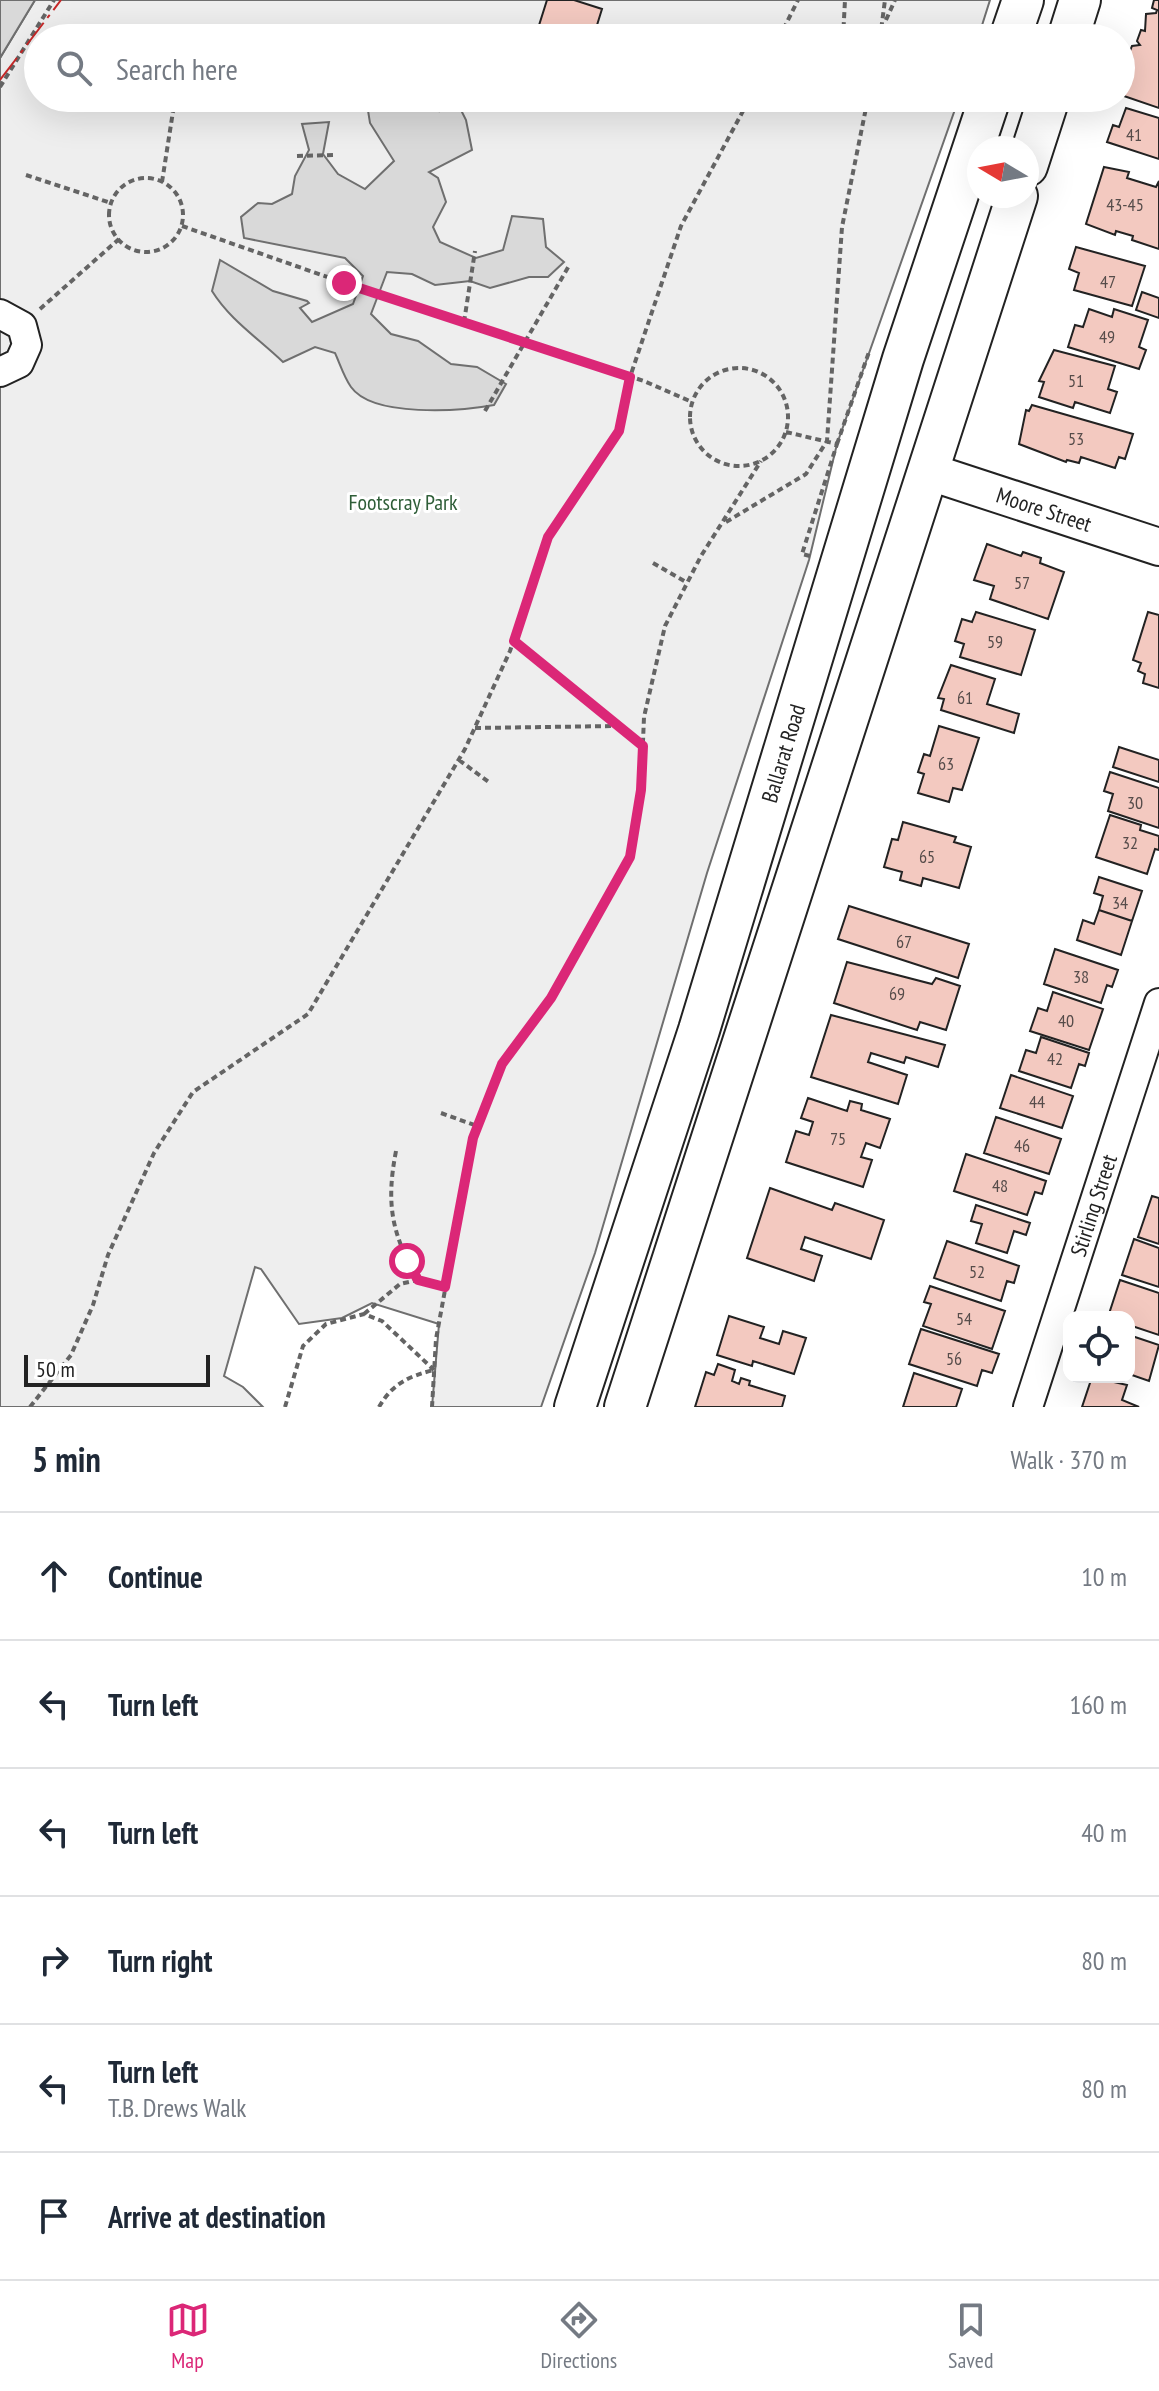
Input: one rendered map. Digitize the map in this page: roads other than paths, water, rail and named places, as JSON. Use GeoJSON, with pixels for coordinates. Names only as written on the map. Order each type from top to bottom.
{"type":"FeatureCollection","features":[{"type":"Feature","properties":{"kind":"highway"},"geometry":{"type":"LineString","coordinates":[[1015,24],[1023,0]]}},
{"type":"Feature","properties":{"kind":"highway"},"geometry":{"type":"LineString","coordinates":[[1072,24],[1080,0]]}},
{"type":"Feature","properties":{"kind":"highway","name":"Ballarat Road"},"geometry":{"type":"LineString","coordinates":[[575,1407],[699,1030],[787,745],[856,450],[916,320],[985,112]]}},
{"type":"Feature","properties":{"kind":"highway"},"geometry":{"type":"LineString","coordinates":[[1037,136],[1044,112]]}},
{"type":"Feature","properties":{"kind":"highway"},"geometry":{"type":"LineString","coordinates":[[625,1407],[1013,208]]}},
{"type":"Feature","properties":{"kind":"highway"},"geometry":{"type":"LineString","coordinates":[[916,320],[972,338]]}},
{"type":"Feature","properties":{"kind":"highway"},"geometry":{"type":"LineString","coordinates":[[856,450],[930,472]]}},
{"type":"Feature","properties":{"kind":"highway"},"geometry":{"type":"LineString","coordinates":[[787,745],[836,761]]}},
{"type":"Feature","properties":{"kind":"highway"},"geometry":{"type":"LineString","coordinates":[[640,1407],[655,1313]]}},
{"type":"Feature","properties":{"kind":"main road","name":"Moore Street"},"geometry":{"type":"LineString","coordinates":[[930,472],[1159,547]]}},
{"type":"Feature","properties":{"kind":"street"},"geometry":{"type":"LineString","coordinates":[[0,314],[22,326],[27,345],[19,363],[0,372]]}},
{"type":"Feature","properties":{"kind":"street","name":"Stirling Street"},"geometry":{"type":"LineString","coordinates":[[1028,1407],[1159,1003]]}},
{"type":"Feature","properties":{"kind":"park label","name":"Footscray Park"},"geometry":{"type":"Point","coordinates":[403,502]}}]}
